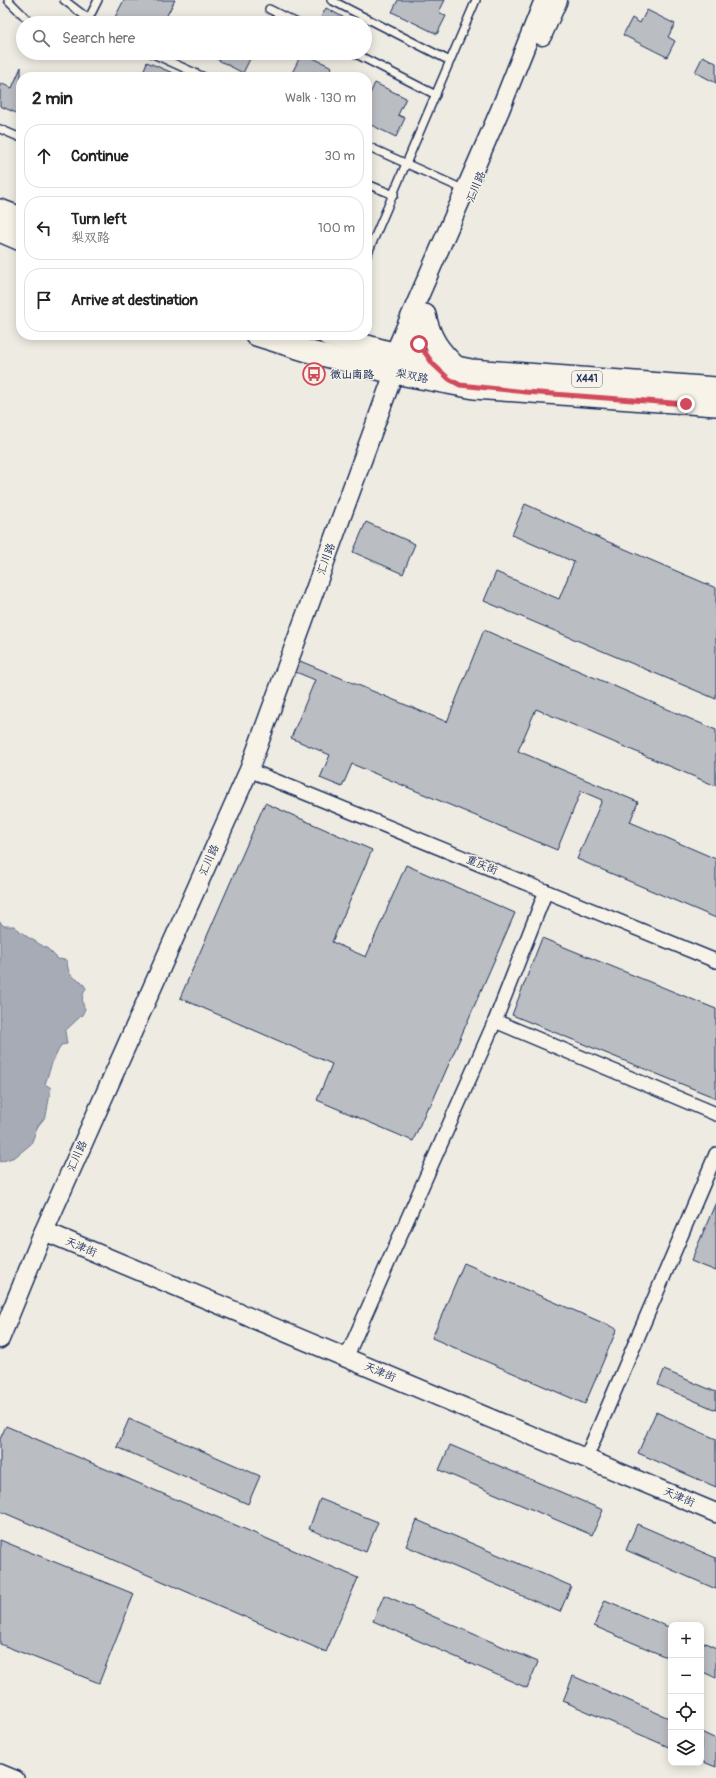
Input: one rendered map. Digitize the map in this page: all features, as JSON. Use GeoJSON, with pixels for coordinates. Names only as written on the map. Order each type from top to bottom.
{"type":"FeatureCollection","features":[{"type":"Feature","properties":{"kind":"main road"},"geometry":{"type":"LineString","coordinates":[[0,210],[16,216]]}},
{"type":"Feature","properties":{"kind":"main road"},"geometry":{"type":"LineString","coordinates":[[0,231],[16,238]]}},
{"type":"Feature","properties":{"kind":"main road"},"geometry":{"type":"LineString","coordinates":[[419,313],[432,338],[458,376]]}},
{"type":"Feature","properties":{"kind":"main road","name":"梨双路"},"geometry":{"type":"LineString","coordinates":[[272,340],[314,353],[433,364],[458,376],[597,380],[716,388]]}},
{"type":"Feature","properties":{"kind":"main road","name":"梨双路"},"geometry":{"type":"LineString","coordinates":[[342,340],[399,361],[526,392],[716,405]]}},
{"type":"Feature","properties":{"kind":"street","name":"汇川路"},"geometry":{"type":"LineString","coordinates":[[0,1339],[44,1231],[249,770],[399,361],[469,192],[544,0]]}},
{"type":"Feature","properties":{"kind":"street","name":"汇川路"},"geometry":{"type":"LineString","coordinates":[[469,192],[558,0]]}},
{"type":"Feature","properties":{"kind":"street","name":"汇川路"},"geometry":{"type":"LineString","coordinates":[[399,361],[416,337],[419,313]]}},
{"type":"Feature","properties":{"kind":"street"},"geometry":{"type":"LineString","coordinates":[[416,337],[433,364]]}},
{"type":"Feature","properties":{"kind":"street","name":"重庆街"},"geometry":{"type":"LineString","coordinates":[[249,770],[716,961]]}},
{"type":"Feature","properties":{"kind":"street"},"geometry":{"type":"LineString","coordinates":[[346,1358],[495,1020],[546,892]]}},
{"type":"Feature","properties":{"kind":"street"},"geometry":{"type":"LineString","coordinates":[[495,1020],[716,1114]]}},
{"type":"Feature","properties":{"kind":"street"},"geometry":{"type":"LineString","coordinates":[[586,1458],[716,1154]]}},
{"type":"Feature","properties":{"kind":"street","name":"天津街"},"geometry":{"type":"LineString","coordinates":[[44,1231],[716,1513]]}},
{"type":"Feature","properties":{"kind":"street"},"geometry":{"type":"LineString","coordinates":[[0,1771],[17,1778]]}},
{"type":"Feature","properties":{"kind":"lane"},"geometry":{"type":"LineString","coordinates":[[8,0],[24,16]]}},
{"type":"Feature","properties":{"kind":"lane"},"geometry":{"type":"LineString","coordinates":[[64,0],[85,16]]}},
{"type":"Feature","properties":{"kind":"lane"},"geometry":{"type":"LineString","coordinates":[[93,16],[98,0]]}},
{"type":"Feature","properties":{"kind":"lane"},"geometry":{"type":"LineString","coordinates":[[330,0],[361,16]]}},
{"type":"Feature","properties":{"kind":"lane"},"geometry":{"type":"LineString","coordinates":[[372,244],[408,163],[476,0]]}},
{"type":"Feature","properties":{"kind":"lane"},"geometry":{"type":"LineString","coordinates":[[269,9],[283,16]]}},
{"type":"Feature","properties":{"kind":"lane"},"geometry":{"type":"LineString","coordinates":[[372,21],[450,61]]}},
{"type":"Feature","properties":{"kind":"lane"},"geometry":{"type":"LineString","coordinates":[[166,60],[193,72]]}},
{"type":"Feature","properties":{"kind":"lane"},"geometry":{"type":"LineString","coordinates":[[368,60],[436,95]]}},
{"type":"Feature","properties":{"kind":"lane"},"geometry":{"type":"LineString","coordinates":[[0,129],[16,136]]}},
{"type":"Feature","properties":{"kind":"lane"},"geometry":{"type":"LineString","coordinates":[[372,148],[408,163],[469,192]]}},
{"type":"Feature","properties":{"kind":"lane"},"geometry":{"type":"LineString","coordinates":[[372,186],[394,195]]}},
{"type":"Feature","properties":{"kind":"shaded area"},"geometry":{"type":"Polygon","coordinates":[[[0,922],[4,926],[14,926],[26,936],[48,949],[58,959],[67,960],[70,974],[74,978],[81,981],[86,988],[82,998],[85,1009],[82,1015],[65,1031],[67,1044],[61,1045],[52,1063],[45,1084],[51,1088],[46,1116],[38,1126],[31,1144],[15,1157],[0,1162],[0,922]]]}},
{"type":"Feature","properties":{"kind":"building"},"geometry":{"type":"Polygon","coordinates":[[[124,0],[175,0],[167,16],[116,16],[124,0]]]}},
{"type":"Feature","properties":{"kind":"building"},"geometry":{"type":"Polygon","coordinates":[[[398,0],[445,0],[439,12],[446,16],[437,34],[392,12],[398,0]]]}},
{"type":"Feature","properties":{"kind":"building"},"geometry":{"type":"Polygon","coordinates":[[[326,8],[341,16],[322,16],[326,8]]]}},
{"type":"Feature","properties":{"kind":"building"},"geometry":{"type":"Polygon","coordinates":[[[647,10],[675,24],[668,37],[675,41],[667,57],[623,35],[632,18],[640,23],[647,10]]]}},
{"type":"Feature","properties":{"kind":"building"},"geometry":{"type":"Polygon","coordinates":[[[703,56],[716,63],[716,83],[695,72],[703,56]]]}},
{"type":"Feature","properties":{"kind":"building"},"geometry":{"type":"Polygon","coordinates":[[[218,60],[250,60],[244,72],[218,60]]]}},
{"type":"Feature","properties":{"kind":"building"},"geometry":{"type":"Polygon","coordinates":[[[298,60],[317,60],[332,67],[330,72],[292,72],[298,60]]]}},
{"type":"Feature","properties":{"kind":"building"},"geometry":{"type":"Polygon","coordinates":[[[147,62],[170,72],[143,72],[147,62]]]}},
{"type":"Feature","properties":{"kind":"building"},"geometry":{"type":"Polygon","coordinates":[[[16,79],[16,113],[0,106],[0,83],[12,88],[16,79]]]}},
{"type":"Feature","properties":{"kind":"building"},"geometry":{"type":"Polygon","coordinates":[[[375,83],[406,98],[398,115],[405,118],[396,137],[372,125],[372,89],[375,83]]]}},
{"type":"Feature","properties":{"kind":"building"},"geometry":{"type":"Polygon","coordinates":[[[525,504],[583,531],[716,588],[716,699],[484,601],[496,572],[559,599],[574,562],[512,535],[525,504]]]}},
{"type":"Feature","properties":{"kind":"building"},"geometry":{"type":"Polygon","coordinates":[[[366,522],[415,544],[403,574],[353,552],[366,522]]]}},
{"type":"Feature","properties":{"kind":"building"},"geometry":{"type":"Polygon","coordinates":[[[484,630],[716,730],[716,786],[536,709],[518,751],[638,802],[630,822],[716,859],[716,918],[577,859],[602,800],[581,791],[557,850],[352,764],[342,787],[320,778],[330,755],[291,738],[315,680],[296,672],[300,661],[447,722],[484,630]]]}},
{"type":"Feature","properties":{"kind":"building"},"geometry":{"type":"Polygon","coordinates":[[[265,803],[372,850],[332,942],[366,957],[406,865],[515,913],[430,1107],[428,1106],[413,1141],[317,1100],[332,1064],[180,998],[265,803]]]}},
{"type":"Feature","properties":{"kind":"building"},"geometry":{"type":"Polygon","coordinates":[[[542,938],[716,1009],[716,1098],[512,1015],[542,938]]]}},
{"type":"Feature","properties":{"kind":"building"},"geometry":{"type":"Polygon","coordinates":[[[716,1202],[716,1271],[691,1261],[716,1202]]]}},
{"type":"Feature","properties":{"kind":"building"},"geometry":{"type":"Polygon","coordinates":[[[464,1263],[617,1329],[585,1404],[432,1338],[464,1263]]]}},
{"type":"Feature","properties":{"kind":"building"},"geometry":{"type":"Polygon","coordinates":[[[664,1370],[716,1392],[716,1410],[658,1385],[664,1370]]]}},
{"type":"Feature","properties":{"kind":"building"},"geometry":{"type":"Polygon","coordinates":[[[656,1412],[716,1439],[716,1487],[638,1453],[656,1412]]]}},
{"type":"Feature","properties":{"kind":"building"},"geometry":{"type":"Polygon","coordinates":[[[129,1419],[260,1476],[248,1504],[117,1447],[129,1419]]]}},
{"type":"Feature","properties":{"kind":"building"},"geometry":{"type":"Polygon","coordinates":[[[6,1426],[358,1578],[326,1652],[0,1511],[0,1439],[6,1426]]]}},
{"type":"Feature","properties":{"kind":"building"},"geometry":{"type":"Polygon","coordinates":[[[450,1445],[603,1510],[592,1535],[439,1470],[450,1445]]]}},
{"type":"Feature","properties":{"kind":"building"},"geometry":{"type":"Polygon","coordinates":[[[320,1499],[378,1522],[366,1552],[309,1529],[320,1499]]]}},
{"type":"Feature","properties":{"kind":"building"},"geometry":{"type":"Polygon","coordinates":[[[417,1520],[571,1586],[560,1612],[406,1546],[417,1520]]]}},
{"type":"Feature","properties":{"kind":"building"},"geometry":{"type":"Polygon","coordinates":[[[637,1524],[716,1558],[716,1589],[626,1550],[637,1524]]]}},
{"type":"Feature","properties":{"kind":"building"},"geometry":{"type":"Polygon","coordinates":[[[0,1540],[134,1594],[99,1683],[0,1644],[0,1540]]]}},
{"type":"Feature","properties":{"kind":"building"},"geometry":{"type":"Polygon","coordinates":[[[384,1595],[538,1662],[527,1688],[373,1621],[384,1595]]]}},
{"type":"Feature","properties":{"kind":"building"},"geometry":{"type":"Polygon","coordinates":[[[605,1600],[668,1627],[668,1658],[594,1626],[605,1600]]]}},
{"type":"Feature","properties":{"kind":"building"},"geometry":{"type":"Polygon","coordinates":[[[704,1642],[716,1648],[716,1678],[704,1672],[704,1642]]]}},
{"type":"Feature","properties":{"kind":"building"},"geometry":{"type":"Polygon","coordinates":[[[573,1676],[668,1718],[668,1747],[563,1701],[573,1676]]]}},
{"type":"Feature","properties":{"kind":"building"},"geometry":{"type":"Polygon","coordinates":[[[704,1733],[716,1739],[716,1767],[704,1762],[704,1733]]]}},
{"type":"Feature","properties":{"kind":"place","name":"微山南路"},"geometry":{"type":"Point","coordinates":[314,374]}},
{"type":"Feature","properties":{"kind":"route"},"geometry":{"type":"LineString","coordinates":[[419,344],[433,364],[449,379],[460,385],[474,388],[686,404]]}}]}
